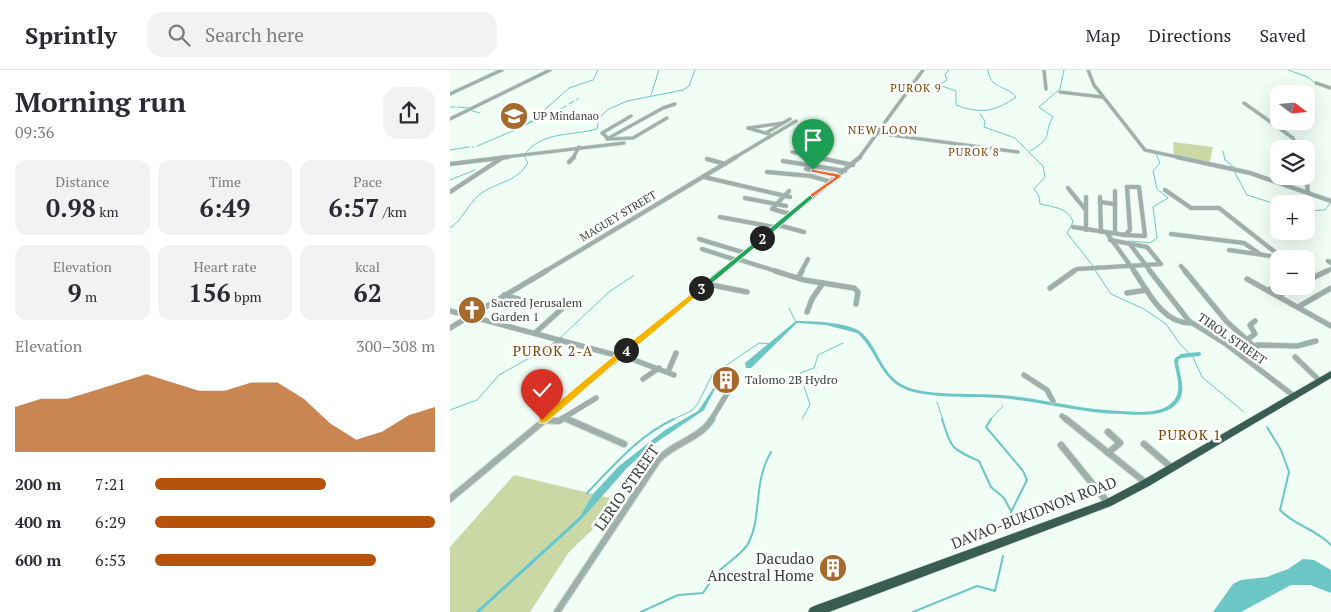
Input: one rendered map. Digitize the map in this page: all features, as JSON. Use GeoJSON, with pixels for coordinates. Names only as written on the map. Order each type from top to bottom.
{"type":"FeatureCollection","features":[{"type":"Feature","properties":{"kind":"highway","name":"DAVAO-BUKIDNON ROAD"},"geometry":{"type":"LineString","coordinates":[[814,612],[1108,503],[1172,468],[1331,374]]}},
{"type":"Feature","properties":{"kind":"street"},"geometry":{"type":"LineString","coordinates":[[450,94],[501,70]]}},
{"type":"Feature","properties":{"kind":"street"},"geometry":{"type":"LineString","coordinates":[[450,119],[550,70]]}},
{"type":"Feature","properties":{"kind":"street"},"geometry":{"type":"LineString","coordinates":[[450,499],[790,214],[853,165],[923,70]]}},
{"type":"Feature","properties":{"kind":"street"},"geometry":{"type":"LineString","coordinates":[[1043,70],[1046,89]]}},
{"type":"Feature","properties":{"kind":"street"},"geometry":{"type":"LineString","coordinates":[[1088,70],[1092,81],[1102,97],[1145,150],[1238,170],[1331,201]]}},
{"type":"Feature","properties":{"kind":"street"},"geometry":{"type":"LineString","coordinates":[[1316,83],[1331,88]]}},
{"type":"Feature","properties":{"kind":"street"},"geometry":{"type":"LineString","coordinates":[[1060,92],[1102,97]]}},
{"type":"Feature","properties":{"kind":"street"},"geometry":{"type":"LineString","coordinates":[[598,144],[649,118],[663,108],[676,104]]}},
{"type":"Feature","properties":{"kind":"street"},"geometry":{"type":"LineString","coordinates":[[1244,104],[1294,140]]}},
{"type":"Feature","properties":{"kind":"street"},"geometry":{"type":"LineString","coordinates":[[608,139],[602,132],[631,116]]}},
{"type":"Feature","properties":{"kind":"street"},"geometry":{"type":"LineString","coordinates":[[649,118],[662,121]]}},
{"type":"Feature","properties":{"kind":"street"},"geometry":{"type":"LineString","coordinates":[[608,139],[633,138],[667,118]]}},
{"type":"Feature","properties":{"kind":"street"},"geometry":{"type":"LineString","coordinates":[[766,133],[790,119]]}},
{"type":"Feature","properties":{"kind":"street","name":"MAGUEY STREET"},"geometry":{"type":"LineString","coordinates":[[450,328],[774,136],[796,121]]}},
{"type":"Feature","properties":{"kind":"street"},"geometry":{"type":"LineString","coordinates":[[774,136],[748,128],[783,123]]}},
{"type":"Feature","properties":{"kind":"street"},"geometry":{"type":"LineString","coordinates":[[757,131],[767,125]]}},
{"type":"Feature","properties":{"kind":"street"},"geometry":{"type":"LineString","coordinates":[[876,133],[1018,152]]}},
{"type":"Feature","properties":{"kind":"street"},"geometry":{"type":"LineString","coordinates":[[450,164],[598,144],[624,143]]}},
{"type":"Feature","properties":{"kind":"street"},"geometry":{"type":"LineString","coordinates":[[569,162],[576,155],[579,147]]}},
{"type":"Feature","properties":{"kind":"street"},"geometry":{"type":"LineString","coordinates":[[792,152],[853,165]]}},
{"type":"Feature","properties":{"kind":"street"},"geometry":{"type":"LineString","coordinates":[[450,192],[491,167],[502,157]]}},
{"type":"Feature","properties":{"kind":"street"},"geometry":{"type":"LineString","coordinates":[[707,159],[725,164]]}},
{"type":"Feature","properties":{"kind":"street"},"geometry":{"type":"LineString","coordinates":[[783,161],[845,171]]}},
{"type":"Feature","properties":{"kind":"street"},"geometry":{"type":"LineString","coordinates":[[806,169],[839,176]]}},
{"type":"Feature","properties":{"kind":"street"},"geometry":{"type":"LineString","coordinates":[[767,172],[807,175],[831,182]]}},
{"type":"Feature","properties":{"kind":"street"},"geometry":{"type":"LineString","coordinates":[[704,177],[790,197]]}},
{"type":"Feature","properties":{"kind":"street"},"geometry":{"type":"LineString","coordinates":[[1307,185],[1308,193]]}},
{"type":"Feature","properties":{"kind":"street"},"geometry":{"type":"LineString","coordinates":[[1073,227],[1115,234],[1145,235],[1139,187],[1127,187],[1130,230],[1125,234]]}},
{"type":"Feature","properties":{"kind":"street"},"geometry":{"type":"LineString","coordinates":[[1068,188],[1085,209]]}},
{"type":"Feature","properties":{"kind":"street"},"geometry":{"type":"LineString","coordinates":[[1164,190],[1170,192],[1191,208],[1220,208],[1272,250]]}},
{"type":"Feature","properties":{"kind":"street"},"geometry":{"type":"LineString","coordinates":[[789,191],[772,210],[790,214]]}},
{"type":"Feature","properties":{"kind":"street"},"geometry":{"type":"LineString","coordinates":[[1114,191],[1115,234]]}},
{"type":"Feature","properties":{"kind":"street"},"geometry":{"type":"LineString","coordinates":[[1086,197],[1086,230]]}},
{"type":"Feature","properties":{"kind":"street"},"geometry":{"type":"LineString","coordinates":[[1100,197],[1103,232],[1168,317],[1179,323],[1190,323]]}},
{"type":"Feature","properties":{"kind":"street"},"geometry":{"type":"LineString","coordinates":[[744,198],[786,206]]}},
{"type":"Feature","properties":{"kind":"street"},"geometry":{"type":"LineString","coordinates":[[1100,202],[1115,204]]}},
{"type":"Feature","properties":{"kind":"street"},"geometry":{"type":"LineString","coordinates":[[720,217],[731,217],[804,232]]}},
{"type":"Feature","properties":{"kind":"street"},"geometry":{"type":"LineString","coordinates":[[1171,234],[1246,244],[1260,254]]}},
{"type":"Feature","properties":{"kind":"street"},"geometry":{"type":"LineString","coordinates":[[699,239],[745,253]]}},
{"type":"Feature","properties":{"kind":"street"},"geometry":{"type":"LineString","coordinates":[[1050,288],[1073,270],[1146,266],[1161,263],[1148,248],[1110,240]]}},
{"type":"Feature","properties":{"kind":"street","name":"TIROL STREET"},"geometry":{"type":"LineString","coordinates":[[1129,243],[1190,323],[1243,356],[1294,396]]}},
{"type":"Feature","properties":{"kind":"street"},"geometry":{"type":"LineString","coordinates":[[702,249],[798,278],[857,290],[856,304]]}},
{"type":"Feature","properties":{"kind":"street"},"geometry":{"type":"LineString","coordinates":[[1229,250],[1270,255]]}},
{"type":"Feature","properties":{"kind":"street"},"geometry":{"type":"LineString","coordinates":[[798,278],[808,258]]}},
{"type":"Feature","properties":{"kind":"street"},"geometry":{"type":"LineString","coordinates":[[1181,266],[1234,330],[1248,339],[1255,347]]}},
{"type":"Feature","properties":{"kind":"street"},"geometry":{"type":"LineString","coordinates":[[1315,277],[1331,269]]}},
{"type":"Feature","properties":{"kind":"street"},"geometry":{"type":"LineString","coordinates":[[1247,279],[1269,290]]}},
{"type":"Feature","properties":{"kind":"street"},"geometry":{"type":"LineString","coordinates":[[807,312],[815,294],[823,283]]}},
{"type":"Feature","properties":{"kind":"street"},"geometry":{"type":"LineString","coordinates":[[707,284],[747,292]]}},
{"type":"Feature","properties":{"kind":"street"},"geometry":{"type":"LineString","coordinates":[[1298,306],[1331,288]]}},
{"type":"Feature","properties":{"kind":"street"},"geometry":{"type":"LineString","coordinates":[[1127,293],[1147,290]]}},
{"type":"Feature","properties":{"kind":"street"},"geometry":{"type":"LineString","coordinates":[[1278,295],[1331,326]]}},
{"type":"Feature","properties":{"kind":"street"},"geometry":{"type":"LineString","coordinates":[[504,296],[532,303]]}},
{"type":"Feature","properties":{"kind":"street"},"geometry":{"type":"LineString","coordinates":[[535,333],[564,307]]}},
{"type":"Feature","properties":{"kind":"street"},"geometry":{"type":"LineString","coordinates":[[450,311],[620,355],[674,375]]}},
{"type":"Feature","properties":{"kind":"street"},"geometry":{"type":"LineString","coordinates":[[1248,339],[1255,334],[1250,325],[1255,321]]}},
{"type":"Feature","properties":{"kind":"street"},"geometry":{"type":"LineString","coordinates":[[544,354],[562,340]]}},
{"type":"Feature","properties":{"kind":"street"},"geometry":{"type":"LineString","coordinates":[[1255,347],[1311,344],[1316,341]]}},
{"type":"Feature","properties":{"kind":"street"},"geometry":{"type":"LineString","coordinates":[[1243,356],[1254,352],[1255,347]]}},
{"type":"Feature","properties":{"kind":"street"},"geometry":{"type":"LineString","coordinates":[[668,372],[676,353]]}},
{"type":"Feature","properties":{"kind":"street"},"geometry":{"type":"LineString","coordinates":[[1295,357],[1320,381]]}},
{"type":"Feature","properties":{"kind":"street"},"geometry":{"type":"LineString","coordinates":[[643,379],[659,368]]}},
{"type":"Feature","properties":{"kind":"street"},"geometry":{"type":"LineString","coordinates":[[1024,375],[1047,390],[1052,401]]}},
{"type":"Feature","properties":{"kind":"street","name":"LERIO STREET"},"geometry":{"type":"LineString","coordinates":[[557,612],[658,460],[665,452],[706,428],[728,392]]}},
{"type":"Feature","properties":{"kind":"street"},"geometry":{"type":"LineString","coordinates":[[542,420],[557,422],[596,398]]}},
{"type":"Feature","properties":{"kind":"street"},"geometry":{"type":"LineString","coordinates":[[1062,416],[1146,483]]}},
{"type":"Feature","properties":{"kind":"street"},"geometry":{"type":"LineString","coordinates":[[565,418],[624,444]]}},
{"type":"Feature","properties":{"kind":"street"},"geometry":{"type":"LineString","coordinates":[[1108,432],[1120,443],[1108,453]]}},
{"type":"Feature","properties":{"kind":"street"},"geometry":{"type":"LineString","coordinates":[[1144,444],[1172,468]]}},
{"type":"Feature","properties":{"kind":"street"},"geometry":{"type":"LineString","coordinates":[[1061,445],[1108,503]]}},
{"type":"Feature","properties":{"kind":"green space"},"geometry":{"type":"Polygon","coordinates":[[[1173,142],[1213,147],[1210,162],[1174,156],[1173,142]]]}},
{"type":"Feature","properties":{"kind":"green space"},"geometry":{"type":"Polygon","coordinates":[[[514,475],[593,494],[580,516],[475,612],[450,612],[450,547],[514,475]]]}},
{"type":"Feature","properties":{"kind":"green space"},"geometry":{"type":"Polygon","coordinates":[[[602,496],[613,499],[591,531],[569,552],[530,612],[480,612],[582,519],[602,496]]]}},
{"type":"Feature","properties":{"kind":"water"},"geometry":{"type":"Polygon","coordinates":[[[796,321],[840,324],[856,329],[868,340],[886,370],[898,382],[916,390],[940,393],[991,394],[1106,410],[1146,412],[1158,410],[1169,405],[1177,396],[1178,390],[1178,378],[1174,360],[1176,357],[1185,354],[1187,356],[1179,359],[1178,362],[1182,392],[1178,402],[1168,410],[1155,414],[1141,415],[1090,412],[1000,398],[938,396],[914,392],[896,384],[889,378],[869,347],[857,333],[826,325],[797,323],[751,368],[746,368],[745,363],[796,321]]]}},
{"type":"Feature","properties":{"kind":"water"},"geometry":{"type":"Polygon","coordinates":[[[718,381],[720,384],[715,389],[704,410],[651,446],[626,469],[582,519],[480,612],[475,612],[580,516],[593,494],[619,466],[665,430],[698,411],[718,381]]]}},
{"type":"Feature","properties":{"kind":"water"},"geometry":{"type":"Polygon","coordinates":[[[1303,559],[1314,560],[1331,570],[1331,593],[1310,585],[1291,585],[1241,612],[1213,612],[1233,584],[1241,580],[1267,577],[1288,569],[1303,559]]]}},
{"type":"Feature","properties":{"kind":"waterway"},"geometry":{"type":"LineString","coordinates":[[479,79],[498,70]]}},
{"type":"Feature","properties":{"kind":"waterway"},"geometry":{"type":"LineString","coordinates":[[540,114],[569,88],[593,80],[598,70]]}},
{"type":"Feature","properties":{"kind":"waterway"},"geometry":{"type":"LineString","coordinates":[[651,95],[659,70]]}},
{"type":"Feature","properties":{"kind":"waterway"},"geometry":{"type":"LineString","coordinates":[[525,154],[540,141],[548,138],[597,129],[599,118],[607,110],[627,101],[683,90],[689,86],[695,70]]}},
{"type":"Feature","properties":{"kind":"waterway"},"geometry":{"type":"LineString","coordinates":[[949,70],[945,74],[947,80],[939,85],[956,91],[956,105],[973,110],[987,110],[1001,106],[1016,97],[995,84],[989,76],[988,70]]}},
{"type":"Feature","properties":{"kind":"waterway"},"geometry":{"type":"LineString","coordinates":[[1030,151],[1046,138],[1053,117],[1039,107],[1060,89],[1064,70]]}},
{"type":"Feature","properties":{"kind":"waterway"},"geometry":{"type":"LineString","coordinates":[[1288,70],[1308,77],[1316,84]]}},
{"type":"Feature","properties":{"kind":"waterway"},"geometry":{"type":"LineString","coordinates":[[569,104],[574,101]]}},
{"type":"Feature","properties":{"kind":"waterway"},"geometry":{"type":"LineString","coordinates":[[548,116],[566,106]]}},
{"type":"Feature","properties":{"kind":"waterway"},"geometry":{"type":"LineString","coordinates":[[450,107],[455,107]]}},
{"type":"Feature","properties":{"kind":"waterway"},"geometry":{"type":"LineString","coordinates":[[458,107],[469,108]]}},
{"type":"Feature","properties":{"kind":"waterway"},"geometry":{"type":"LineString","coordinates":[[469,110],[480,113]]}},
{"type":"Feature","properties":{"kind":"waterway"},"geometry":{"type":"LineString","coordinates":[[980,114],[985,121],[984,127],[1015,138],[1043,166],[1045,177],[1034,189],[1039,196],[1040,204],[1060,209],[1071,217],[1073,222],[1067,233],[1093,266]]}},
{"type":"Feature","properties":{"kind":"waterway"},"geometry":{"type":"LineString","coordinates":[[526,124],[539,116]]}},
{"type":"Feature","properties":{"kind":"waterway"},"geometry":{"type":"LineString","coordinates":[[526,124],[547,116]]}},
{"type":"Feature","properties":{"kind":"waterway"},"geometry":{"type":"LineString","coordinates":[[517,128],[526,124]]}},
{"type":"Feature","properties":{"kind":"waterway"},"geometry":{"type":"LineString","coordinates":[[477,146],[515,130]]}},
{"type":"Feature","properties":{"kind":"waterway"},"geometry":{"type":"LineString","coordinates":[[450,150],[469,147]]}},
{"type":"Feature","properties":{"kind":"waterway"},"geometry":{"type":"LineString","coordinates":[[1223,151],[1225,160],[1235,168]]}},
{"type":"Feature","properties":{"kind":"waterway"},"geometry":{"type":"LineString","coordinates":[[1131,241],[1150,243],[1157,238],[1153,207],[1168,198],[1157,189],[1153,171],[1160,163],[1156,154]]}},
{"type":"Feature","properties":{"kind":"waterway"},"geometry":{"type":"LineString","coordinates":[[450,228],[479,195],[518,175],[528,163],[524,156]]}},
{"type":"Feature","properties":{"kind":"waterway"},"geometry":{"type":"LineString","coordinates":[[450,180],[475,170]]}},
{"type":"Feature","properties":{"kind":"waterway"},"geometry":{"type":"LineString","coordinates":[[1234,171],[1247,195],[1270,202]]}},
{"type":"Feature","properties":{"kind":"waterway"},"geometry":{"type":"LineString","coordinates":[[1315,211],[1325,210],[1331,202]]}},
{"type":"Feature","properties":{"kind":"waterway"},"geometry":{"type":"LineString","coordinates":[[1095,270],[1111,294],[1144,309],[1166,324],[1180,344],[1193,357],[1202,377],[1244,412]]}},
{"type":"Feature","properties":{"kind":"waterway"},"geometry":{"type":"LineString","coordinates":[[560,338],[609,292],[633,276]]}},
{"type":"Feature","properties":{"kind":"waterway"},"geometry":{"type":"LineString","coordinates":[[789,308],[796,322]]}},
{"type":"Feature","properties":{"kind":"waterway"},"geometry":{"type":"LineString","coordinates":[[673,419],[691,411],[697,405],[712,375],[759,343],[771,344]]}},
{"type":"Feature","properties":{"kind":"waterway"},"geometry":{"type":"LineString","coordinates":[[802,419],[810,405],[800,373],[814,368],[818,355],[843,343]]}},
{"type":"Feature","properties":{"kind":"waterway"},"geometry":{"type":"LineString","coordinates":[[450,410],[477,400],[499,375],[547,348]]}},
{"type":"Feature","properties":{"kind":"waterway"},"geometry":{"type":"LineString","coordinates":[[1181,356],[1199,354]]}},
{"type":"Feature","properties":{"kind":"waterway"},"geometry":{"type":"LineString","coordinates":[[937,402],[943,420]]}},
{"type":"Feature","properties":{"kind":"waterway"},"geometry":{"type":"LineString","coordinates":[[990,420],[1003,406]]}},
{"type":"Feature","properties":{"kind":"waterway"},"geometry":{"type":"LineString","coordinates":[[587,493],[638,443],[673,419]]}},
{"type":"Feature","properties":{"kind":"waterway"},"geometry":{"type":"LineString","coordinates":[[942,419],[950,442],[957,450],[979,461],[991,487],[1004,498],[1011,511]]}},
{"type":"Feature","properties":{"kind":"waterway"},"geometry":{"type":"LineString","coordinates":[[991,419],[986,427],[1023,471],[1027,480],[1011,512],[1006,529]]}},
{"type":"Feature","properties":{"kind":"waterway"},"geometry":{"type":"LineString","coordinates":[[1267,427],[1281,450],[1289,472],[1280,510],[1331,545]]}},
{"type":"Feature","properties":{"kind":"waterway"},"geometry":{"type":"LineString","coordinates":[[641,612],[678,595],[703,593],[719,571],[747,546],[753,532],[765,463],[771,452]]}},
{"type":"Feature","properties":{"kind":"waterway"},"geometry":{"type":"LineString","coordinates":[[913,612],[977,586],[995,591],[1003,556]]}},
{"type":"Feature","properties":{"kind":"place","name":"UP Mindanao"},"geometry":{"type":"Point","coordinates":[514,116]}},
{"type":"Feature","properties":{"kind":"place","name":"Sacred Jerusalem Garden 1"},"geometry":{"type":"Point","coordinates":[472,310]}},
{"type":"Feature","properties":{"kind":"place","name":"Talomo 2B Hydro"},"geometry":{"type":"Point","coordinates":[726,380]}},
{"type":"Feature","properties":{"kind":"place","name":"Dacudao Ancestral Home"},"geometry":{"type":"Point","coordinates":[833,568]}},
{"type":"Feature","properties":{"kind":"district","name":"PUROK 9"},"geometry":{"type":"Point","coordinates":[916,88]}},
{"type":"Feature","properties":{"kind":"district","name":"NEW LOON"},"geometry":{"type":"Point","coordinates":[883,130]}},
{"type":"Feature","properties":{"kind":"district","name":"PUROK 8"},"geometry":{"type":"Point","coordinates":[974,152]}},
{"type":"Feature","properties":{"kind":"district","name":"PUROK 2-A"},"geometry":{"type":"Point","coordinates":[553,351]}},
{"type":"Feature","properties":{"kind":"district","name":"PUROK 1"},"geometry":{"type":"Point","coordinates":[1190,435]}},
{"type":"Feature","properties":{"kind":"route"},"geometry":{"type":"LineString","coordinates":[[542,420],[819,190],[839,176],[813,170]]}}]}
